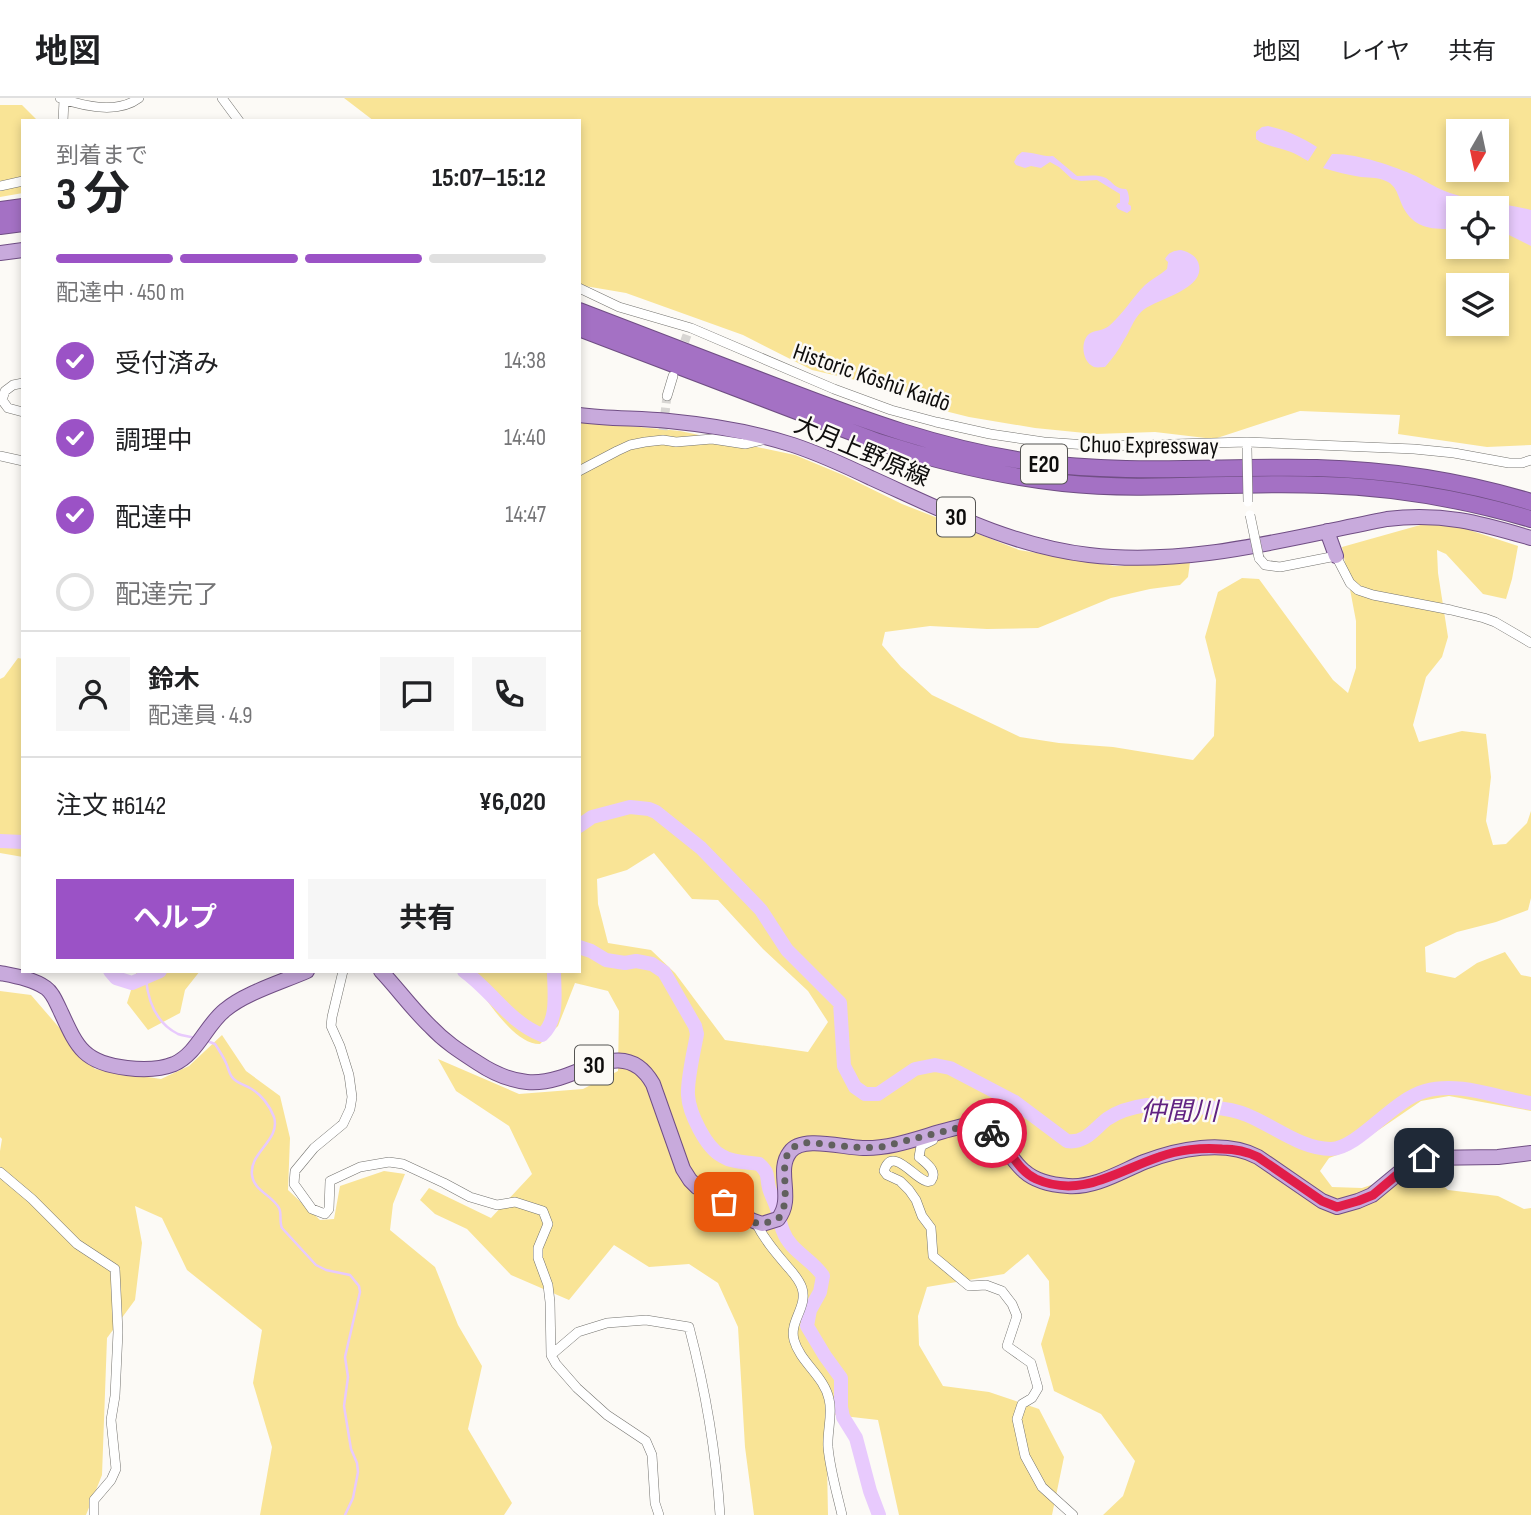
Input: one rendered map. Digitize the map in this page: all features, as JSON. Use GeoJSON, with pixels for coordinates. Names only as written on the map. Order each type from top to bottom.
{"type":"FeatureCollection","features":[{"type":"Feature","properties":{"kind":"highway"},"geometry":{"type":"LineString","coordinates":[[0,210],[21,207]]}},
{"type":"Feature","properties":{"kind":"highway"},"geometry":{"type":"LineString","coordinates":[[0,226],[21,223]]}},
{"type":"Feature","properties":{"kind":"highway","name":"Chuo Expressway"},"geometry":{"type":"LineString","coordinates":[[581,312],[876,424],[952,447],[990,455],[1070,467],[1108,469],[1319,468],[1368,471],[1462,484],[1531,502]]}},
{"type":"Feature","properties":{"kind":"highway","name":"Chuo Expressway"},"geometry":{"type":"LineString","coordinates":[[581,329],[878,442],[989,472],[1065,483],[1110,486],[1311,484],[1368,487],[1456,500],[1531,519]]}},
{"type":"Feature","properties":{"kind":"main road"},"geometry":{"type":"LineString","coordinates":[[0,253],[21,250]]}},
{"type":"Feature","properties":{"kind":"main road","name":"大月上野原線"},"geometry":{"type":"LineString","coordinates":[[581,415],[669,421],[769,438],[814,452],[991,531],[1066,552],[1122,558],[1175,557],[1212,553],[1400,517],[1429,516],[1458,519],[1531,538]]}},
{"type":"Feature","properties":{"kind":"main road"},"geometry":{"type":"LineString","coordinates":[[1327,531],[1336,556]]}},
{"type":"Feature","properties":{"kind":"main road"},"geometry":{"type":"LineString","coordinates":[[0,973],[45,987],[54,998],[78,1046],[86,1054],[107,1065],[141,1069],[177,1063],[230,1006],[303,973]]}},
{"type":"Feature","properties":{"kind":"main road","name":"30"},"geometry":{"type":"LineString","coordinates":[[383,973],[441,1037],[498,1075],[521,1081],[540,1082],[558,1079],[608,1061],[622,1060],[638,1067],[653,1084],[683,1169],[690,1181],[764,1222]]}},
{"type":"Feature","properties":{"kind":"main road"},"geometry":{"type":"LineString","coordinates":[[764,1222],[780,1217],[785,1209],[784,1165],[794,1147],[803,1143],[881,1147],[969,1125],[985,1128],[998,1137],[1016,1163],[1028,1174],[1043,1181],[1069,1186],[1090,1184],[1174,1153],[1202,1149],[1237,1149],[1258,1157],[1322,1201],[1337,1207],[1373,1195],[1412,1162],[1424,1158],[1498,1157],[1531,1153]]}},
{"type":"Feature","properties":{"kind":"street"},"geometry":{"type":"LineString","coordinates":[[63,119],[62,99],[112,107],[124,106],[139,98]]}},
{"type":"Feature","properties":{"kind":"street"},"geometry":{"type":"LineString","coordinates":[[222,98],[238,119]]}},
{"type":"Feature","properties":{"kind":"street"},"geometry":{"type":"LineString","coordinates":[[0,186],[21,181]]}},
{"type":"Feature","properties":{"kind":"street","name":"Historic Kōshū Kaidō"},"geometry":{"type":"LineString","coordinates":[[581,289],[619,307],[689,331],[861,399],[899,412],[990,434],[1044,442],[1102,446],[1247,445],[1415,449],[1509,463],[1531,460]]}},
{"type":"Feature","properties":{"kind":"street"},"geometry":{"type":"LineString","coordinates":[[667,396],[673,376]]}},
{"type":"Feature","properties":{"kind":"street"},"geometry":{"type":"LineString","coordinates":[[21,384],[9,387],[2,396],[8,408],[21,411]]}},
{"type":"Feature","properties":{"kind":"street"},"geometry":{"type":"LineString","coordinates":[[581,470],[630,445],[663,435],[677,442],[712,439],[745,444],[769,438]]}},
{"type":"Feature","properties":{"kind":"street"},"geometry":{"type":"LineString","coordinates":[[1247,445],[1248,502],[1261,563],[1279,567],[1336,556],[1350,583],[1357,590],[1484,618],[1531,643]]}},
{"type":"Feature","properties":{"kind":"street"},"geometry":{"type":"LineString","coordinates":[[0,456],[21,461]]}},
{"type":"Feature","properties":{"kind":"street"},"geometry":{"type":"LineString","coordinates":[[343,973],[331,1026],[349,1075],[352,1097],[350,1109],[343,1124],[314,1148],[295,1171],[294,1184],[312,1209],[325,1214],[329,1209],[330,1181],[360,1167],[389,1162],[403,1164],[470,1197],[497,1205],[515,1202],[543,1211],[548,1224],[538,1248],[538,1258],[548,1285],[551,1355],[588,1398],[607,1415],[646,1441],[652,1455],[655,1503],[659,1515]]}},
{"type":"Feature","properties":{"kind":"street"},"geometry":{"type":"LineString","coordinates":[[940,1132],[938,1138],[921,1146],[919,1157],[934,1173],[931,1181],[923,1181],[896,1162],[887,1165],[884,1171],[900,1181],[916,1200],[922,1216],[932,1228],[933,1256],[969,1286],[986,1285],[1002,1292],[1012,1304],[1017,1316],[1007,1346],[1031,1363],[1038,1388],[1032,1398],[1022,1404],[1017,1419],[1025,1456],[1042,1487],[1073,1515]]}},
{"type":"Feature","properties":{"kind":"street"},"geometry":{"type":"LineString","coordinates":[[0,1172],[33,1199],[77,1244],[114,1269],[118,1332],[111,1420],[116,1469],[111,1480],[94,1500],[94,1515]]}},
{"type":"Feature","properties":{"kind":"street"},"geometry":{"type":"LineString","coordinates":[[764,1222],[762,1235],[802,1287],[802,1307],[794,1325],[793,1337],[800,1353],[829,1395],[828,1450],[842,1515]]}},
{"type":"Feature","properties":{"kind":"street"},"geometry":{"type":"LineString","coordinates":[[551,1355],[578,1332],[607,1323],[646,1320],[690,1326],[701,1371],[718,1476],[720,1515]]}},
{"type":"Feature","properties":{"kind":"shaded area"},"geometry":{"type":"Polygon","coordinates":[[[344,98],[1531,98],[1531,445],[1487,447],[1398,434],[1400,415],[1300,411],[1214,439],[1155,432],[1095,434],[1035,428],[949,412],[908,392],[812,370],[743,335],[626,293],[581,285],[581,119],[371,119],[344,98]]]}},
{"type":"Feature","properties":{"kind":"shaded area"},"geometry":{"type":"Polygon","coordinates":[[[0,105],[22,105],[36,119],[21,119],[21,193],[0,197],[0,105]]]}},
{"type":"Feature","properties":{"kind":"shaded area"},"geometry":{"type":"Polygon","coordinates":[[[1268,126],[1294,134],[1317,147],[1308,161],[1256,139],[1256,132],[1268,126]]]}},
{"type":"Feature","properties":{"kind":"shaded area"},"geometry":{"type":"Polygon","coordinates":[[[1022,152],[1053,156],[1077,176],[1106,178],[1117,187],[1126,189],[1131,210],[1127,213],[1118,209],[1116,206],[1120,203],[1120,194],[1097,180],[1072,179],[1050,162],[1041,168],[1016,165],[1014,162],[1022,152]]]}},
{"type":"Feature","properties":{"kind":"shaded area"},"geometry":{"type":"Polygon","coordinates":[[[1332,154],[1363,158],[1386,164],[1460,196],[1446,196],[1446,229],[1430,228],[1409,217],[1396,190],[1388,182],[1323,168],[1332,154]]]}},
{"type":"Feature","properties":{"kind":"shaded area"},"geometry":{"type":"Polygon","coordinates":[[[1509,206],[1531,210],[1531,246],[1509,235],[1509,206]]]}},
{"type":"Feature","properties":{"kind":"shaded area"},"geometry":{"type":"Polygon","coordinates":[[[1181,250],[1191,254],[1198,262],[1196,280],[1178,293],[1141,312],[1118,351],[1105,367],[1090,364],[1084,352],[1086,338],[1091,333],[1109,326],[1145,285],[1167,269],[1168,262],[1165,259],[1168,255],[1181,250]]]}},
{"type":"Feature","properties":{"kind":"shaded area"},"geometry":{"type":"Polygon","coordinates":[[[581,421],[680,431],[795,455],[902,504],[1019,550],[1115,566],[1190,562],[1188,577],[1180,585],[1111,598],[1038,628],[930,626],[885,632],[882,645],[901,667],[932,695],[1020,737],[1059,743],[1113,747],[1193,760],[1214,736],[1216,680],[1205,637],[1218,592],[1242,578],[1259,579],[1333,680],[1348,693],[1356,668],[1356,621],[1342,547],[1431,522],[1454,525],[1518,546],[1506,599],[1483,594],[1446,554],[1437,550],[1448,637],[1442,657],[1426,677],[1413,725],[1419,742],[1462,731],[1486,734],[1491,777],[1486,821],[1493,845],[1506,844],[1527,823],[1531,811],[1531,898],[1528,910],[1457,932],[1425,947],[1426,972],[1455,978],[1477,963],[1505,952],[1521,975],[1531,977],[1531,1111],[1449,1096],[1421,1101],[1348,1151],[1329,1158],[1320,1171],[1332,1187],[1362,1188],[1410,1172],[1433,1176],[1448,1190],[1498,1196],[1524,1209],[1531,1208],[1531,1515],[1103,1515],[1123,1496],[1135,1461],[1101,1414],[1054,1391],[1041,1344],[1050,1315],[1049,1281],[1028,1254],[1004,1274],[927,1287],[918,1316],[919,1345],[943,1386],[989,1392],[1039,1409],[1064,1457],[1052,1515],[899,1515],[878,1420],[826,1414],[828,1515],[754,1515],[745,1447],[738,1327],[718,1283],[689,1264],[649,1267],[614,1245],[569,1300],[511,1275],[467,1229],[435,1214],[420,1200],[429,1188],[491,1218],[532,1174],[509,1126],[456,1091],[438,1059],[519,1094],[583,1089],[618,1071],[619,1011],[608,991],[575,983],[558,1026],[540,1044],[519,1036],[489,1004],[468,973],[581,973],[581,421]],[[654,853],[627,870],[597,879],[598,904],[608,943],[651,950],[675,973],[725,1040],[808,1052],[828,1022],[808,991],[763,949],[718,900],[692,899],[654,853]]]}},
{"type":"Feature","properties":{"kind":"shaded area"},"geometry":{"type":"Polygon","coordinates":[[[18,658],[21,659],[21,857],[0,853],[0,679],[18,658]]]}},
{"type":"Feature","properties":{"kind":"shaded area"},"geometry":{"type":"Polygon","coordinates":[[[136,973],[198,973],[185,990],[180,1013],[148,1030],[127,1003],[136,973]]]}},
{"type":"Feature","properties":{"kind":"shaded area"},"geometry":{"type":"Polygon","coordinates":[[[0,991],[31,995],[95,1069],[161,1079],[189,1066],[222,1035],[246,1071],[280,1096],[290,1138],[288,1190],[320,1220],[334,1219],[340,1186],[384,1171],[405,1174],[393,1204],[390,1230],[435,1267],[458,1325],[482,1366],[468,1429],[512,1503],[504,1515],[260,1515],[272,1447],[253,1383],[262,1330],[187,1270],[162,1218],[135,1206],[142,1243],[135,1300],[107,1338],[102,1475],[86,1515],[0,1515],[0,991]]]}},
{"type":"Feature","properties":{"kind":"waterway","name":"仲間川"},"geometry":{"type":"LineString","coordinates":[[581,825],[592,817],[630,807],[649,809],[701,848],[761,910],[787,950],[840,1003],[844,1066],[855,1087],[865,1094],[878,1094],[915,1069],[935,1065],[950,1068],[1015,1102],[1067,1141],[1084,1138],[1107,1119],[1121,1112],[1151,1105],[1230,1110],[1247,1115],[1298,1141],[1331,1149],[1353,1141],[1413,1096],[1438,1088],[1478,1091],[1531,1103]]}},
{"type":"Feature","properties":{"kind":"waterway","name":"仲間川"},"geometry":{"type":"LineString","coordinates":[[0,841],[21,842]]}},
{"type":"Feature","properties":{"kind":"waterway"},"geometry":{"type":"LineString","coordinates":[[581,948],[606,960],[652,964],[664,972],[695,1026],[697,1034],[688,1089],[691,1111],[704,1138],[716,1152],[731,1160],[759,1164],[765,1170],[786,1238],[823,1276],[807,1326],[841,1378],[843,1417],[856,1438],[879,1515]]}},
{"type":"Feature","properties":{"kind":"waterway","name":"仲間川"},"geometry":{"type":"LineString","coordinates":[[112,973],[116,978],[132,983],[155,973]]}},
{"type":"Feature","properties":{"kind":"waterway","name":"仲間川"},"geometry":{"type":"LineString","coordinates":[[466,973],[510,1014],[542,1035],[553,1014],[554,973]]}},
{"type":"Feature","properties":{"kind":"waterway"},"geometry":{"type":"LineString","coordinates":[[146,979],[151,1003],[159,1018],[178,1034],[194,1038]]}},
{"type":"Feature","properties":{"kind":"waterway"},"geometry":{"type":"LineString","coordinates":[[207,1041],[215,1044],[234,1079],[258,1094],[274,1117],[273,1133],[255,1159],[252,1175],[256,1185],[279,1208],[282,1228],[316,1265],[350,1275],[359,1286],[360,1292],[345,1357],[348,1377],[344,1406],[358,1472],[353,1498],[345,1515]]}},
{"type":"Feature","properties":{"kind":"tunnel"},"geometry":{"type":"LineString","coordinates":[[680,354],[687,335]]}},
{"type":"Feature","properties":{"kind":"tunnel"},"geometry":{"type":"LineString","coordinates":[[663,430],[667,396]]}},
{"type":"Feature","properties":{"kind":"way so far"},"geometry":{"type":"LineString","coordinates":[[724,1202],[756,1223],[778,1219],[785,1209],[786,1201],[784,1165],[790,1151],[803,1143],[881,1147],[969,1125],[977,1125],[992,1133]]}},
{"type":"Feature","properties":{"kind":"route"},"geometry":{"type":"LineString","coordinates":[[992,1133],[998,1137],[1021,1169],[1035,1178],[1056,1184],[1081,1186],[1098,1182],[1174,1153],[1215,1148],[1237,1149],[1258,1157],[1322,1201],[1337,1207],[1373,1195],[1412,1162],[1424,1158]]}}]}
